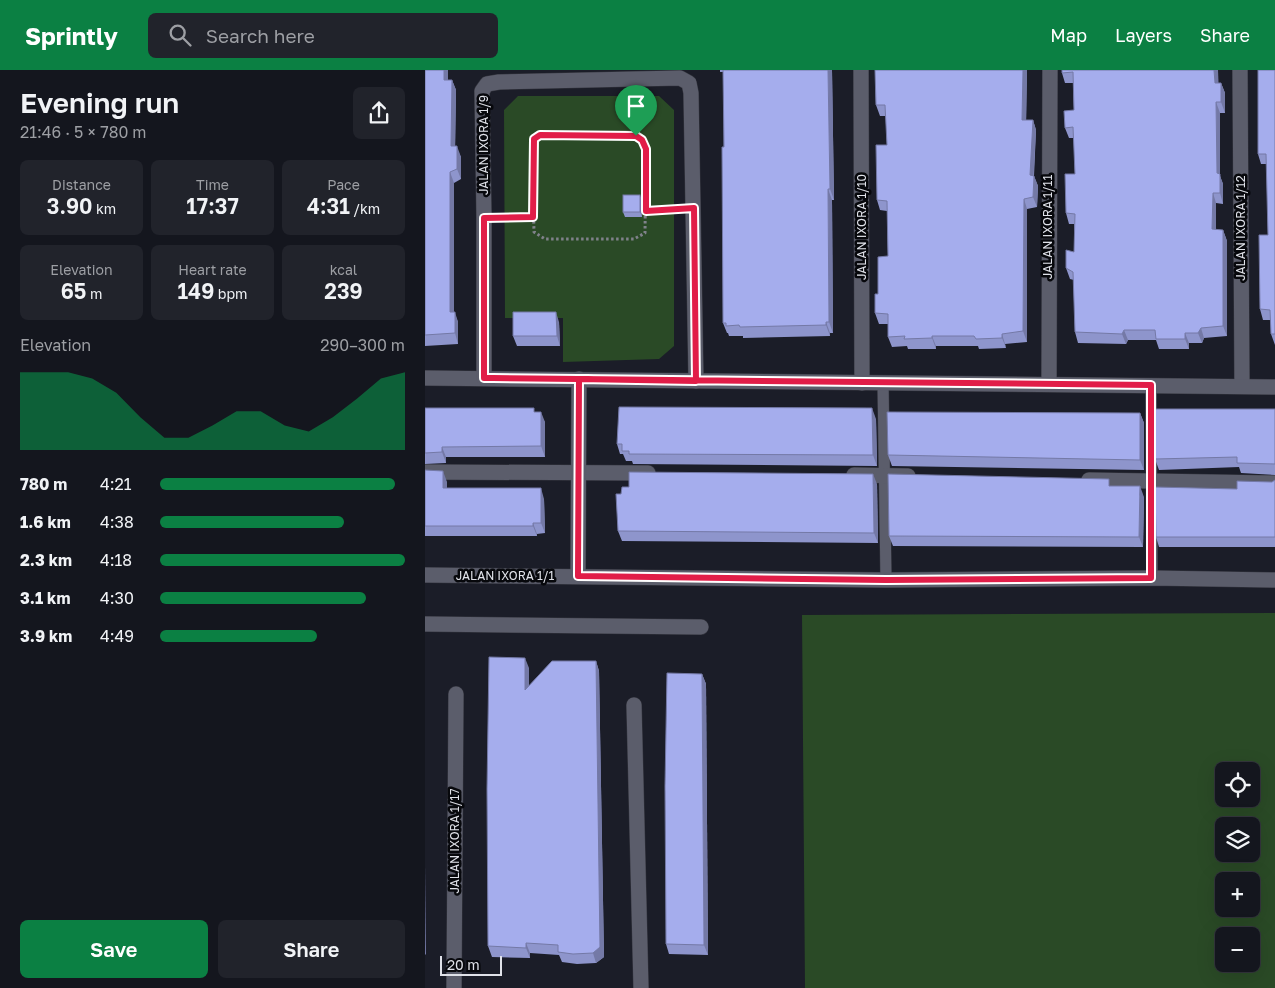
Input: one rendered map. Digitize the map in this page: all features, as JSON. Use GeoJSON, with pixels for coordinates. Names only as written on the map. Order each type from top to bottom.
{"type":"FeatureCollection","features":[{"type":"Feature","properties":{"kind":"street","name":"JALAN IXORA 1/10"},"geometry":{"type":"LineString","coordinates":[[861,70],[862,383]]}},
{"type":"Feature","properties":{"kind":"street","name":"JALAN IXORA 1/11"},"geometry":{"type":"LineString","coordinates":[[1049,384],[1050,70]]}},
{"type":"Feature","properties":{"kind":"street","name":"JALAN IXORA 1/12"},"geometry":{"type":"LineString","coordinates":[[1241,70],[1242,386]]}},
{"type":"Feature","properties":{"kind":"street","name":"JALAN IXORA 1/9"},"geometry":{"type":"LineString","coordinates":[[484,378],[484,218],[481,91],[487,84],[499,82],[680,78],[689,83],[694,208],[696,381]]}},
{"type":"Feature","properties":{"kind":"street"},"geometry":{"type":"LineString","coordinates":[[425,378],[1275,387]]}},
{"type":"Feature","properties":{"kind":"street"},"geometry":{"type":"LineString","coordinates":[[578,576],[579,379]]}},
{"type":"Feature","properties":{"kind":"street"},"geometry":{"type":"LineString","coordinates":[[425,472],[659,473]]}},
{"type":"Feature","properties":{"kind":"street"},"geometry":{"type":"LineString","coordinates":[[836,475],[924,476]]}},
{"type":"Feature","properties":{"kind":"street"},"geometry":{"type":"LineString","coordinates":[[1072,480],[1275,483]]}},
{"type":"Feature","properties":{"kind":"street","name":"JALAN IXORA 1/1"},"geometry":{"type":"LineString","coordinates":[[425,575],[886,580],[1151,578],[1275,580]]}},
{"type":"Feature","properties":{"kind":"street"},"geometry":{"type":"LineString","coordinates":[[425,624],[701,627]]}},
{"type":"Feature","properties":{"kind":"street","name":"JALAN IXORA 1/17"},"geometry":{"type":"LineString","coordinates":[[454,988],[456,694]]}},
{"type":"Feature","properties":{"kind":"street"},"geometry":{"type":"LineString","coordinates":[[634,705],[641,988]]}},
{"type":"Feature","properties":{"kind":"lane"},"geometry":{"type":"LineString","coordinates":[[883,382],[886,580]]}},
{"type":"Feature","properties":{"kind":"lane"},"geometry":{"type":"LineString","coordinates":[[1151,385],[1151,578]]}},
{"type":"Feature","properties":{"kind":"path"},"geometry":{"type":"LineString","coordinates":[[540,135],[636,136],[642,140],[646,149],[645,233],[634,239],[545,239],[534,232],[533,217],[532,147],[534,139],[540,135]]}},
{"type":"Feature","properties":{"kind":"path"},"geometry":{"type":"LineString","coordinates":[[646,211],[694,208]]}},
{"type":"Feature","properties":{"kind":"path"},"geometry":{"type":"LineString","coordinates":[[484,218],[533,217]]}},
{"type":"Feature","properties":{"kind":"green space"},"geometry":{"type":"Polygon","coordinates":[[[518,96],[659,96],[674,110],[674,346],[659,359],[563,362],[563,318],[505,318],[504,110],[518,96]]]}},
{"type":"Feature","properties":{"kind":"green space"},"geometry":{"type":"Polygon","coordinates":[[[1275,613],[1275,988],[805,988],[802,615],[1275,613]]]}},
{"type":"Feature","properties":{"kind":"building"},"geometry":{"type":"Polygon","coordinates":[[[425,70],[444,70],[444,80],[452,80],[451,146],[457,146],[457,169],[450,172],[450,312],[455,312],[455,333],[425,335],[425,70]]]}},
{"type":"Feature","properties":{"kind":"building"},"geometry":{"type":"Polygon","coordinates":[[[723,70],[828,70],[830,189],[828,189],[829,322],[826,322],[826,325],[740,327],[739,325],[726,326],[726,323],[723,323],[723,70]]]}},
{"type":"Feature","properties":{"kind":"building"},"geometry":{"type":"Polygon","coordinates":[[[875,70],[1023,70],[1022,120],[1033,120],[1030,175],[1034,176],[1033,197],[1024,199],[1023,331],[1002,334],[1002,338],[976,339],[974,336],[932,336],[932,338],[904,339],[905,336],[888,337],[888,314],[875,313],[875,294],[878,294],[878,257],[888,256],[887,201],[877,200],[876,145],[887,145],[885,105],[876,105],[875,70]]]}},
{"type":"Feature","properties":{"kind":"building"},"geometry":{"type":"Polygon","coordinates":[[[1062,70],[1214,70],[1215,83],[1221,83],[1221,102],[1216,102],[1217,173],[1220,174],[1220,193],[1213,193],[1212,229],[1223,230],[1223,326],[1201,328],[1198,333],[1185,333],[1185,339],[1156,339],[1155,330],[1124,330],[1122,334],[1075,332],[1073,272],[1066,268],[1066,250],[1074,252],[1075,214],[1066,213],[1065,174],[1075,174],[1073,127],[1065,128],[1064,111],[1074,110],[1073,72],[1062,73],[1062,70]]]}},
{"type":"Feature","properties":{"kind":"building"},"geometry":{"type":"Polygon","coordinates":[[[1258,70],[1275,70],[1275,334],[1271,334],[1270,310],[1260,309],[1259,235],[1268,235],[1266,154],[1258,154],[1258,70]]]}},
{"type":"Feature","properties":{"kind":"building"},"geometry":{"type":"Polygon","coordinates":[[[623,195],[640,195],[640,212],[623,212],[623,195]]]}},
{"type":"Feature","properties":{"kind":"building"},"geometry":{"type":"Polygon","coordinates":[[[513,312],[556,312],[557,336],[513,336],[513,312]]]}},
{"type":"Feature","properties":{"kind":"building"},"geometry":{"type":"Polygon","coordinates":[[[619,407],[872,408],[873,455],[629,454],[629,451],[622,451],[622,444],[617,444],[619,407]]]}},
{"type":"Feature","properties":{"kind":"building"},"geometry":{"type":"Polygon","coordinates":[[[425,408],[534,408],[534,412],[541,412],[541,446],[442,447],[442,452],[425,453],[425,408]]]}},
{"type":"Feature","properties":{"kind":"building"},"geometry":{"type":"Polygon","coordinates":[[[1155,409],[1275,409],[1275,464],[1237,463],[1237,457],[1155,459],[1155,409]]]}},
{"type":"Feature","properties":{"kind":"building"},"geometry":{"type":"Polygon","coordinates":[[[887,412],[1140,413],[1140,460],[888,455],[887,412]]]}},
{"type":"Feature","properties":{"kind":"building"},"geometry":{"type":"Polygon","coordinates":[[[425,470],[443,471],[443,488],[541,488],[541,523],[533,523],[533,526],[425,526],[425,470]]]}},
{"type":"Feature","properties":{"kind":"building"},"geometry":{"type":"Polygon","coordinates":[[[629,472],[873,474],[874,533],[618,531],[616,494],[621,494],[622,487],[629,487],[629,472]]]}},
{"type":"Feature","properties":{"kind":"building"},"geometry":{"type":"Polygon","coordinates":[[[888,474],[1109,479],[1109,486],[1140,486],[1139,537],[889,536],[888,474]]]}},
{"type":"Feature","properties":{"kind":"building"},"geometry":{"type":"Polygon","coordinates":[[[1275,480],[1275,537],[1156,537],[1155,487],[1237,489],[1237,481],[1272,482],[1275,480]]]}},
{"type":"Feature","properties":{"kind":"building"},"geometry":{"type":"Polygon","coordinates":[[[489,657],[525,658],[525,690],[552,661],[596,661],[600,947],[593,953],[573,954],[558,952],[558,945],[526,943],[526,948],[488,946],[487,789],[489,657]]]}},
{"type":"Feature","properties":{"kind":"building"},"geometry":{"type":"Polygon","coordinates":[[[667,673],[702,674],[704,945],[666,944],[665,786],[667,673]]]}},
{"type":"Feature","properties":{"kind":"route"},"geometry":{"type":"LineString","coordinates":[[636,136],[540,135],[534,139],[532,147],[533,217],[484,218],[484,378],[579,379],[638,380],[696,381],[862,383],[1151,385],[1151,578],[1093,580],[886,580],[578,576],[579,379],[696,381],[694,208],[646,211],[646,149],[642,140],[636,136]]}}]}
